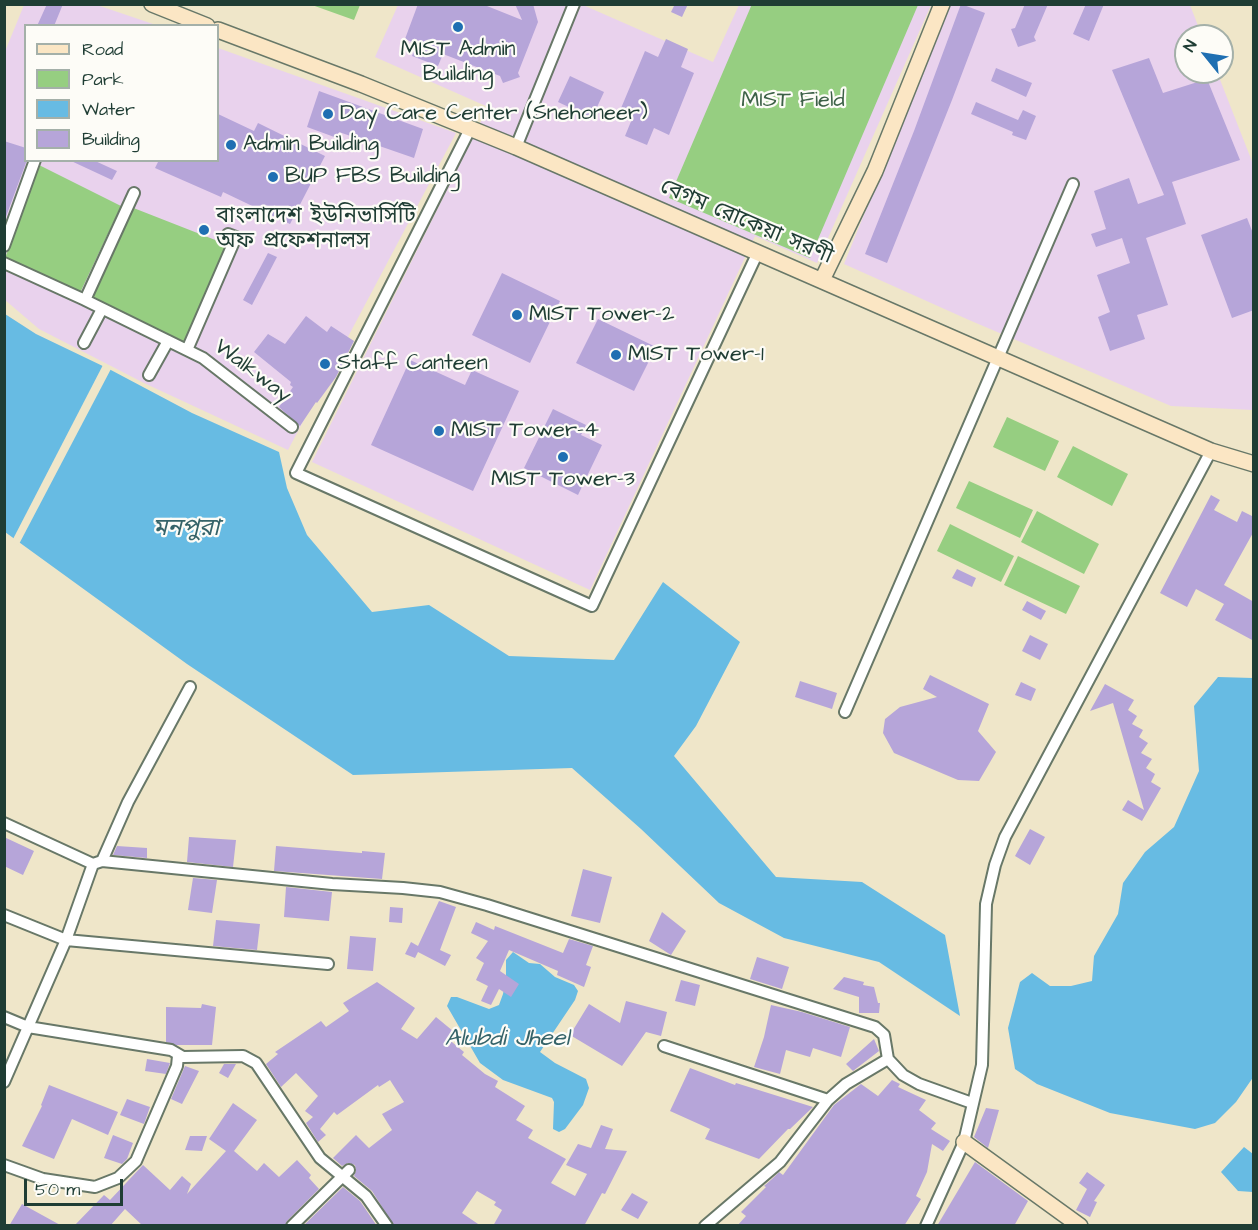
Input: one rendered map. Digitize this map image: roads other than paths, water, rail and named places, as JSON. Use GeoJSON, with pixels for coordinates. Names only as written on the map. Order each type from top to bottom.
{"type":"FeatureCollection","features":[{"type":"Feature","properties":{"kind":"street"},"geometry":{"type":"LineString","coordinates":[[152,4],[202,24]]}},
{"type":"Feature","properties":{"kind":"street"},"geometry":{"type":"LineString","coordinates":[[516,147],[574,4]]}},
{"type":"Feature","properties":{"kind":"street"},"geometry":{"type":"LineString","coordinates":[[822,280],[875,171],[942,4]]}},
{"type":"Feature","properties":{"kind":"street","name":"বেগম রোকেয়া সরণী"},"geometry":{"type":"LineString","coordinates":[[219,30],[361,84],[516,147],[1211,451],[1254,464]]}},
{"type":"Feature","properties":{"kind":"street"},"geometry":{"type":"LineString","coordinates":[[470,129],[297,473],[592,606],[758,252]]}},
{"type":"Feature","properties":{"kind":"street"},"geometry":{"type":"LineString","coordinates":[[4,246],[34,162]]}},
{"type":"Feature","properties":{"kind":"street"},"geometry":{"type":"LineString","coordinates":[[845,712],[1073,184]]}},
{"type":"Feature","properties":{"kind":"street"},"geometry":{"type":"LineString","coordinates":[[85,300],[134,193]]}},
{"type":"Feature","properties":{"kind":"street","name":"Walkway"},"geometry":{"type":"LineString","coordinates":[[187,350],[236,237],[228,234]]}},
{"type":"Feature","properties":{"kind":"street","name":"Walkway"},"geometry":{"type":"LineString","coordinates":[[4,263],[203,358],[292,427]]}},
{"type":"Feature","properties":{"kind":"street"},"geometry":{"type":"LineString","coordinates":[[84,343],[102,309]]}},
{"type":"Feature","properties":{"kind":"street"},"geometry":{"type":"LineString","coordinates":[[149,375],[168,341]]}},
{"type":"Feature","properties":{"kind":"street"},"geometry":{"type":"LineString","coordinates":[[926,1226],[964,1142],[982,1065],[986,904],[995,865],[1002,846],[1211,451]]}},
{"type":"Feature","properties":{"kind":"street"},"geometry":{"type":"LineString","coordinates":[[4,1082],[97,863],[190,687]]}},
{"type":"Feature","properties":{"kind":"street"},"geometry":{"type":"LineString","coordinates":[[4,823],[97,863],[440,892],[765,991],[874,1027],[884,1035],[888,1059],[903,1075],[919,1084],[972,1103]]}},
{"type":"Feature","properties":{"kind":"street"},"geometry":{"type":"LineString","coordinates":[[4,915],[66,940],[328,964]]}},
{"type":"Feature","properties":{"kind":"street"},"geometry":{"type":"LineString","coordinates":[[4,1017],[28,1027],[171,1050],[178,1056],[243,1056],[256,1063],[320,1158],[346,1173],[387,1226]]}},
{"type":"Feature","properties":{"kind":"street"},"geometry":{"type":"LineString","coordinates":[[664,1046],[828,1100]]}},
{"type":"Feature","properties":{"kind":"street"},"geometry":{"type":"LineString","coordinates":[[4,1165],[43,1179],[95,1187],[118,1178],[136,1161],[177,1066],[178,1056]]}},
{"type":"Feature","properties":{"kind":"street"},"geometry":{"type":"LineString","coordinates":[[705,1226],[780,1161],[828,1100],[846,1084],[888,1059]]}},
{"type":"Feature","properties":{"kind":"street"},"geometry":{"type":"LineString","coordinates":[[964,1142],[1074,1224]]}},
{"type":"Feature","properties":{"kind":"street"},"geometry":{"type":"LineString","coordinates":[[292,1226],[346,1173]]}},
{"type":"Feature","properties":{"kind":"water","name":"মনপুরা"},"geometry":{"type":"Polygon","coordinates":[[[5,314],[36,334],[192,413],[279,452],[287,488],[307,535],[372,612],[429,605],[509,656],[614,660],[663,582],[740,642],[696,726],[674,756],[776,877],[862,882],[945,935],[960,1016],[879,962],[784,938],[719,903],[572,768],[353,775],[187,664],[5,532],[5,314]]]}},
{"type":"Feature","properties":{"kind":"water"},"geometry":{"type":"Polygon","coordinates":[[[1218,677],[1253,678],[1254,1076],[1236,1102],[1215,1123],[1195,1129],[1110,1113],[1037,1084],[1015,1069],[1008,1028],[1020,982],[1032,973],[1050,986],[1071,986],[1092,981],[1094,956],[1118,914],[1123,883],[1145,852],[1174,827],[1199,771],[1194,706],[1218,677]]]}},
{"type":"Feature","properties":{"kind":"water","name":"Alubdi Jheel"},"geometry":{"type":"Polygon","coordinates":[[[513,952],[529,963],[540,964],[555,977],[574,985],[578,991],[575,1000],[540,1052],[555,1063],[586,1079],[589,1088],[583,1105],[565,1129],[559,1132],[553,1129],[554,1102],[552,1098],[503,1080],[480,1063],[447,1006],[451,997],[457,997],[489,1009],[499,1005],[506,979],[506,960],[513,952]]]}},
{"type":"Feature","properties":{"kind":"water"},"geometry":{"type":"Polygon","coordinates":[[[1244,1147],[1253,1154],[1253,1192],[1238,1191],[1221,1172],[1244,1147]]]}},
{"type":"Feature","properties":{"kind":"place","name":"MIST Admin Building"},"geometry":{"type":"Point","coordinates":[458,27]}},
{"type":"Feature","properties":{"kind":"place","name":"Day Care Center (Snehoneer)"},"geometry":{"type":"Point","coordinates":[328,114]}},
{"type":"Feature","properties":{"kind":"place","name":"Admin Building"},"geometry":{"type":"Point","coordinates":[231,145]}},
{"type":"Feature","properties":{"kind":"place","name":"BUP FBS Building"},"geometry":{"type":"Point","coordinates":[273,177]}},
{"type":"Feature","properties":{"kind":"place","name":"বাংলাদেশ ইউনিভার্সিটি অফ প্রফেশনালস"},"geometry":{"type":"Point","coordinates":[204,230]}},
{"type":"Feature","properties":{"kind":"place","name":"MIST Tower-2"},"geometry":{"type":"Point","coordinates":[517,315]}},
{"type":"Feature","properties":{"kind":"place","name":"MIST Tower-1"},"geometry":{"type":"Point","coordinates":[616,355]}},
{"type":"Feature","properties":{"kind":"place","name":"Staff Canteen"},"geometry":{"type":"Point","coordinates":[325,364]}},
{"type":"Feature","properties":{"kind":"place","name":"MIST Tower-4"},"geometry":{"type":"Point","coordinates":[439,431]}},
{"type":"Feature","properties":{"kind":"place","name":"MIST Tower-3"},"geometry":{"type":"Point","coordinates":[563,457]}},
{"type":"Feature","properties":{"kind":"park label","name":"MIST Field"},"geometry":{"type":"Point","coordinates":[793,101]}}]}
